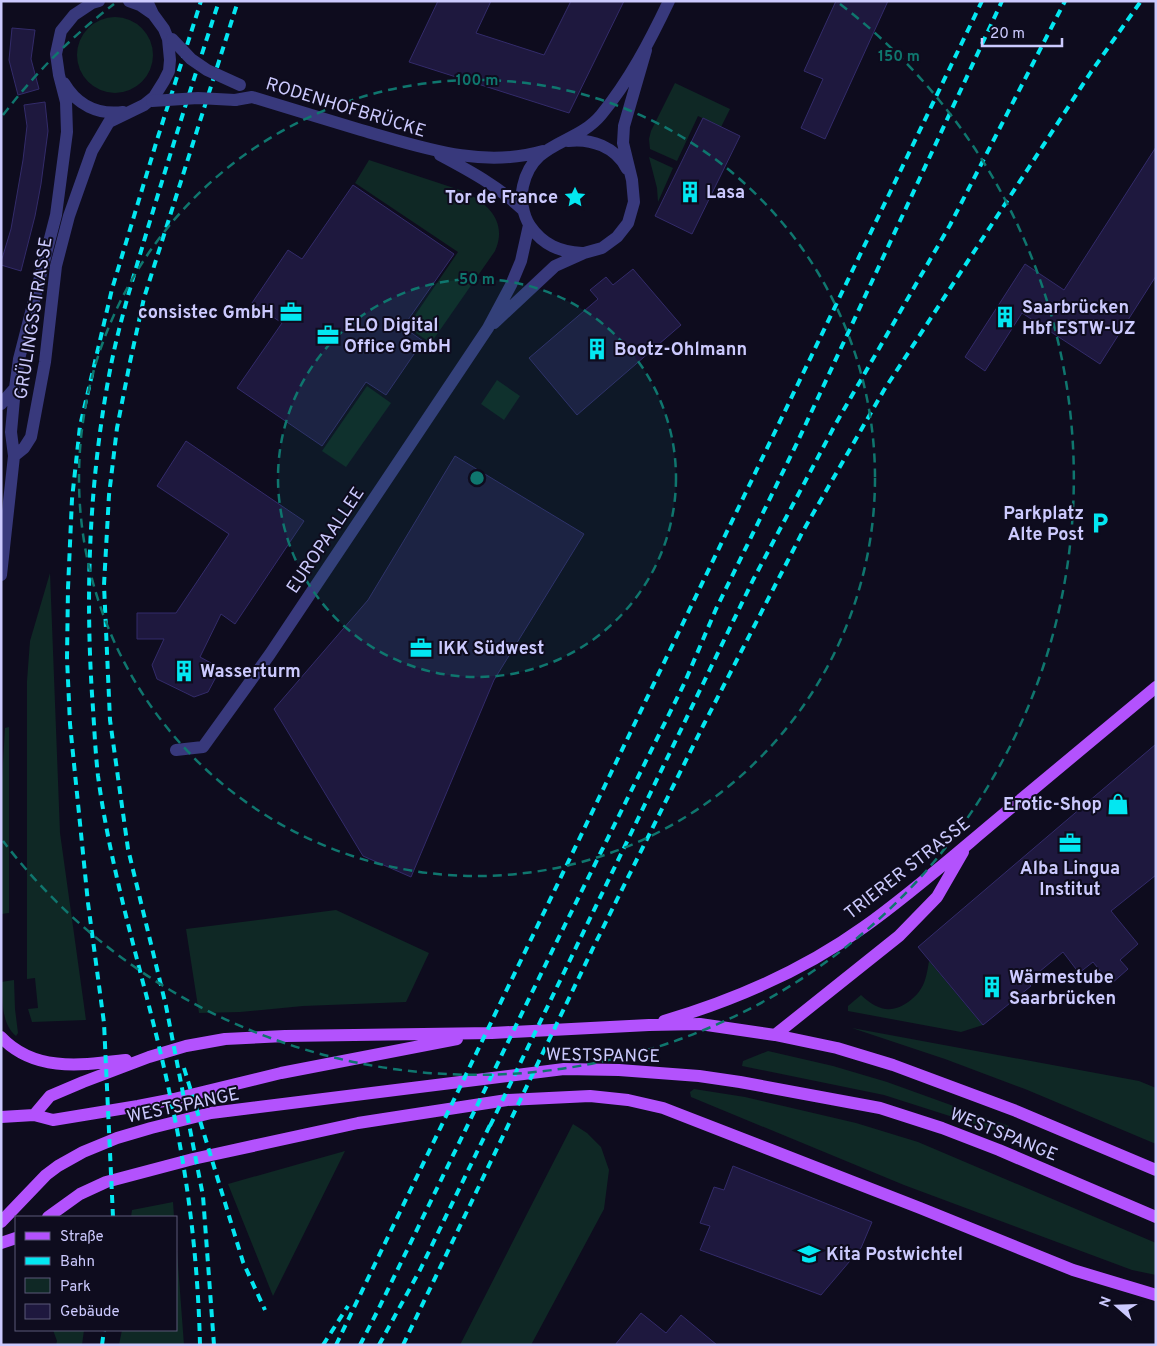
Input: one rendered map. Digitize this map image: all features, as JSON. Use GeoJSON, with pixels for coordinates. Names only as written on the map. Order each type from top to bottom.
{"type":"FeatureCollection","features":[{"type":"Feature","properties":{"kind":"main road","name":"TRIERER STRASSE"},"geometry":{"type":"LineString","coordinates":[[649,1025],[702,1010],[777,978],[822,954],[864,927],[916,887],[1156,687]]}},
{"type":"Feature","properties":{"kind":"main road"},"geometry":{"type":"LineString","coordinates":[[775,1034],[899,936],[937,897],[968,843]]}},
{"type":"Feature","properties":{"kind":"main road","name":"WESTSPANGE"},"geometry":{"type":"LineString","coordinates":[[34,1115],[50,1096],[149,1057],[186,1046],[225,1039],[285,1036],[492,1033],[700,1024],[775,1034],[837,1048],[893,1065],[1016,1111],[1156,1170]]}},
{"type":"Feature","properties":{"kind":"main road","name":"WESTSPANGE"},"geometry":{"type":"LineString","coordinates":[[1,1117],[34,1115],[53,1120],[138,1106],[281,1073],[492,1033]]}},
{"type":"Feature","properties":{"kind":"main road"},"geometry":{"type":"LineString","coordinates":[[1,1037],[7,1043],[46,1063],[87,1065],[149,1057]]}},
{"type":"Feature","properties":{"kind":"main road","name":"WESTSPANGE"},"geometry":{"type":"LineString","coordinates":[[1,1222],[46,1175],[58,1166],[83,1152],[117,1138],[151,1128],[211,1113],[564,1069],[618,1070],[699,1076],[880,1108],[942,1128],[999,1150],[1156,1217]]}},
{"type":"Feature","properties":{"kind":"main road"},"geometry":{"type":"LineString","coordinates":[[49,1216],[80,1194],[106,1182],[193,1159],[367,1122],[507,1100],[590,1096],[628,1100],[663,1108],[1073,1270],[1156,1295]]}},
{"type":"Feature","properties":{"kind":"main road"},"geometry":{"type":"LineString","coordinates":[[1,1243],[15,1238]]}},
{"type":"Feature","properties":{"kind":"street"},"geometry":{"type":"LineString","coordinates":[[129,1],[140,5],[153,14]]}},
{"type":"Feature","properties":{"kind":"street"},"geometry":{"type":"LineString","coordinates":[[147,1],[168,39],[169,71],[150,101]]}},
{"type":"Feature","properties":{"kind":"street","name":"EUROPAALLEE"},"geometry":{"type":"LineString","coordinates":[[488,328],[554,266],[584,253],[602,248],[617,237],[628,223],[634,202],[632,180],[623,143],[624,126],[646,50],[669,1]]}},
{"type":"Feature","properties":{"kind":"street","name":"GRÜLINGSSTRASSE"},"geometry":{"type":"LineString","coordinates":[[1,574],[10,495],[8,456],[14,388],[19,359],[56,216],[67,132],[66,102],[56,54],[61,32],[74,15],[95,2]]}},
{"type":"Feature","properties":{"kind":"street","name":"RODENHOFBRÜCKE"},"geometry":{"type":"LineString","coordinates":[[168,39],[191,59],[208,70],[240,85],[252,97]]}},
{"type":"Feature","properties":{"kind":"street","name":"EUROPAALLEE"},"geometry":{"type":"LineString","coordinates":[[584,253],[568,252],[552,247],[539,238],[529,225],[523,210],[521,193],[525,177],[533,162],[545,150],[589,127],[600,116],[646,50]]}},
{"type":"Feature","properties":{"kind":"street","name":"GRÜLINGSSTRASSE"},"geometry":{"type":"LineString","coordinates":[[59,75],[70,94],[88,108],[109,113],[131,110]]}},
{"type":"Feature","properties":{"kind":"street","name":"RODENHOFBRÜCKE"},"geometry":{"type":"LineString","coordinates":[[150,101],[198,98],[235,100],[252,97],[431,150],[477,157],[502,158],[518,157],[545,150]]}},
{"type":"Feature","properties":{"kind":"street","name":"GRÜLINGSSTRASSE"},"geometry":{"type":"LineString","coordinates":[[8,456],[24,448],[31,437],[45,362],[56,266],[69,216],[92,151],[109,122],[150,101]]}},
{"type":"Feature","properties":{"kind":"street","name":"EUROPAALLEE"},"geometry":{"type":"LineString","coordinates":[[560,142],[578,140],[596,142],[612,151],[624,164],[632,180]]}},
{"type":"Feature","properties":{"kind":"street","name":"RODENHOFBRÜCKE"},"geometry":{"type":"LineString","coordinates":[[431,150],[493,184],[508,195],[523,210]]}},
{"type":"Feature","properties":{"kind":"street","name":"EUROPAALLEE"},"geometry":{"type":"LineString","coordinates":[[176,750],[203,747],[270,654],[488,328],[521,261],[529,225]]}},
{"type":"Feature","properties":{"kind":"street"},"geometry":{"type":"LineString","coordinates":[[1,404],[14,388]]}},
{"type":"Feature","properties":{"kind":"street"},"geometry":{"type":"LineString","coordinates":[[1,420],[11,432]]}},
{"type":"Feature","properties":{"kind":"street"},"geometry":{"type":"LineString","coordinates":[[1,483],[10,495]]}},
{"type":"Feature","properties":{"kind":"green space"},"geometry":{"type":"Polygon","coordinates":[[[115,17],[130,20],[142,28],[150,40],[153,55],[150,70],[142,82],[130,90],[115,93],[100,90],[88,82],[80,70],[77,55],[80,40],[88,28],[100,20],[115,17]]]}},
{"type":"Feature","properties":{"kind":"green space"},"geometry":{"type":"Polygon","coordinates":[[[675,83],[730,109],[721,127],[698,116],[677,161],[650,149],[649,139],[651,131],[675,83]]]}},
{"type":"Feature","properties":{"kind":"green space"},"geometry":{"type":"Polygon","coordinates":[[[649,157],[673,168],[658,202],[657,188],[649,157]]]}},
{"type":"Feature","properties":{"kind":"green space"},"geometry":{"type":"Polygon","coordinates":[[[369,160],[463,191],[488,208],[497,222],[499,231],[495,251],[431,343],[407,327],[458,252],[355,183],[369,160]]]}},
{"type":"Feature","properties":{"kind":"green space"},"geometry":{"type":"Polygon","coordinates":[[[497,380],[520,396],[504,420],[481,404],[497,380]]]}},
{"type":"Feature","properties":{"kind":"green space"},"geometry":{"type":"Polygon","coordinates":[[[367,386],[391,403],[346,467],[322,451],[367,386]]]}},
{"type":"Feature","properties":{"kind":"green space"},"geometry":{"type":"Polygon","coordinates":[[[50,573],[60,833],[86,1020],[32,1022],[28,1009],[38,1008],[35,978],[27,979],[27,681],[30,641],[50,573]]]}},
{"type":"Feature","properties":{"kind":"green space"},"geometry":{"type":"Polygon","coordinates":[[[9,727],[9,913],[1,914],[1,797],[5,728],[9,727]]]}},
{"type":"Feature","properties":{"kind":"green space"},"geometry":{"type":"Polygon","coordinates":[[[336,910],[429,953],[406,1002],[199,1013],[186,929],[336,910]]]}},
{"type":"Feature","properties":{"kind":"green space"},"geometry":{"type":"Polygon","coordinates":[[[929,961],[983,1025],[961,1032],[848,1011],[848,1006],[861,995],[880,1008],[892,1009],[905,1004],[922,988],[929,961]]]}},
{"type":"Feature","properties":{"kind":"green space"},"geometry":{"type":"Polygon","coordinates":[[[14,980],[18,1033],[16,1036],[11,1031],[5,1018],[1,982],[14,980]]]}},
{"type":"Feature","properties":{"kind":"green space"},"geometry":{"type":"Polygon","coordinates":[[[852,1028],[1139,1081],[1156,1088],[1156,1144],[1025,1089],[945,1059],[852,1028]]]}},
{"type":"Feature","properties":{"kind":"green space"},"geometry":{"type":"Polygon","coordinates":[[[768,1051],[833,1066],[887,1082],[1009,1126],[1006,1134],[884,1095],[742,1066],[743,1061],[768,1051]]]}},
{"type":"Feature","properties":{"kind":"green space"},"geometry":{"type":"Polygon","coordinates":[[[694,1089],[745,1097],[856,1123],[918,1142],[1156,1243],[1156,1275],[1132,1270],[904,1185],[691,1097],[690,1092],[694,1089]]]}},
{"type":"Feature","properties":{"kind":"green space"},"geometry":{"type":"Polygon","coordinates":[[[573,1124],[587,1133],[601,1147],[609,1170],[604,1209],[531,1345],[460,1345],[573,1124]]]}},
{"type":"Feature","properties":{"kind":"green space"},"geometry":{"type":"Polygon","coordinates":[[[345,1151],[273,1296],[228,1184],[345,1151]]]}},
{"type":"Feature","properties":{"kind":"green space"},"geometry":{"type":"Polygon","coordinates":[[[173,1202],[174,1216],[131,1216],[132,1210],[173,1202]]]}},
{"type":"Feature","properties":{"kind":"green space"},"geometry":{"type":"Polygon","coordinates":[[[178,1265],[184,1345],[119,1345],[122,1331],[178,1331],[178,1265]]]}},
{"type":"Feature","properties":{"kind":"green space"},"geometry":{"type":"Polygon","coordinates":[[[53,1331],[84,1331],[82,1345],[56,1345],[57,1341],[53,1331]]]}},
{"type":"Feature","properties":{"kind":"building"},"geometry":{"type":"Polygon","coordinates":[[[438,1],[491,1],[476,33],[544,55],[571,1],[624,1],[569,113],[409,62],[438,1]]]}},
{"type":"Feature","properties":{"kind":"building"},"geometry":{"type":"Polygon","coordinates":[[[836,1],[888,1],[825,139],[801,128],[823,79],[804,71],[836,1]]]}},
{"type":"Feature","properties":{"kind":"building"},"geometry":{"type":"Polygon","coordinates":[[[12,28],[35,30],[31,59],[39,89],[18,95],[9,60],[12,28]]]}},
{"type":"Feature","properties":{"kind":"building"},"geometry":{"type":"Polygon","coordinates":[[[45,102],[48,131],[41,184],[21,271],[1,265],[1,262],[11,229],[23,160],[27,126],[24,105],[45,102]]]}},
{"type":"Feature","properties":{"kind":"building","name":"Lasa"},"geometry":{"type":"Polygon","coordinates":[[[703,118],[740,136],[692,234],[655,216],[703,118]]]}},
{"type":"Feature","properties":{"kind":"building"},"geometry":{"type":"Polygon","coordinates":[[[1156,147],[1156,276],[1100,364],[1022,313],[985,371],[965,357],[1025,264],[1064,290],[1156,147]]]}},
{"type":"Feature","properties":{"kind":"building"},"geometry":{"type":"Polygon","coordinates":[[[353,185],[454,254],[403,327],[423,341],[386,395],[366,382],[322,446],[237,388],[282,323],[252,303],[288,250],[302,259],[353,185]]]}},
{"type":"Feature","properties":{"kind":"building","name":"Bootz-Ohlmann"},"geometry":{"type":"Polygon","coordinates":[[[633,269],[681,325],[577,415],[529,358],[598,299],[590,290],[606,277],[613,285],[633,269]]]}},
{"type":"Feature","properties":{"kind":"building"},"geometry":{"type":"Polygon","coordinates":[[[186,441],[304,521],[235,624],[221,614],[200,657],[211,663],[216,677],[208,692],[194,697],[157,679],[152,665],[164,639],[137,639],[137,613],[176,613],[229,534],[157,486],[186,441]]]}},
{"type":"Feature","properties":{"kind":"building","name":"IKK Südwest"},"geometry":{"type":"Polygon","coordinates":[[[455,456],[584,534],[494,680],[411,877],[363,856],[274,709],[368,600],[455,456]]]}},
{"type":"Feature","properties":{"kind":"building"},"geometry":{"type":"Polygon","coordinates":[[[1156,744],[1156,875],[1111,911],[1138,944],[1120,960],[1128,969],[1111,984],[1093,962],[1079,973],[1063,952],[1027,982],[1031,986],[983,1025],[918,947],[1156,744]]]}},
{"type":"Feature","properties":{"kind":"building"},"geometry":{"type":"Polygon","coordinates":[[[733,1166],[872,1222],[861,1248],[821,1295],[700,1250],[710,1226],[700,1223],[714,1187],[724,1190],[733,1166]]]}},
{"type":"Feature","properties":{"kind":"building"},"geometry":{"type":"Polygon","coordinates":[[[641,1313],[666,1333],[681,1315],[717,1345],[615,1345],[641,1313]]]}},
{"type":"Feature","properties":{"kind":"railway"},"geometry":{"type":"LineString","coordinates":[[113,1216],[104,1023],[88,903],[70,724],[67,658],[72,499],[80,426],[112,289],[201,1]]}},
{"type":"Feature","properties":{"kind":"railway"},"geometry":{"type":"LineString","coordinates":[[200,1345],[192,1224],[178,1135],[163,1064],[122,900],[98,776],[90,653],[89,570],[98,446],[111,365],[147,231],[219,1]]}},
{"type":"Feature","properties":{"kind":"railway"},"geometry":{"type":"LineString","coordinates":[[214,1345],[203,1196],[166,1006],[128,849],[110,720],[104,585],[109,495],[117,428],[144,298],[238,1]]}},
{"type":"Feature","properties":{"kind":"railway"},"geometry":{"type":"LineString","coordinates":[[336,1345],[982,1]]}},
{"type":"Feature","properties":{"kind":"railway"},"geometry":{"type":"LineString","coordinates":[[360,1345],[684,684],[716,609],[797,443],[1002,1]]}},
{"type":"Feature","properties":{"kind":"railway"},"geometry":{"type":"LineString","coordinates":[[490,1126],[753,580],[835,425],[950,225],[1065,1]]}},
{"type":"Feature","properties":{"kind":"railway"},"geometry":{"type":"LineString","coordinates":[[403,1345],[593,948],[704,724],[803,531],[884,390],[1091,72],[1141,1]]}},
{"type":"Feature","properties":{"kind":"railway"},"geometry":{"type":"LineString","coordinates":[[184,1068],[243,1262],[265,1310]]}},
{"type":"Feature","properties":{"kind":"railway"},"geometry":{"type":"LineString","coordinates":[[379,1345],[420,1270],[490,1125]]}},
{"type":"Feature","properties":{"kind":"railway"},"geometry":{"type":"LineString","coordinates":[[323,1345],[348,1306]]}},
{"type":"Feature","properties":{"kind":"railway"},"geometry":{"type":"LineString","coordinates":[[102,1345],[104,1331]]}},
{"type":"Feature","properties":{"kind":"place","name":"Lasa"},"geometry":{"type":"Point","coordinates":[690,192]}},
{"type":"Feature","properties":{"kind":"place","name":"Tor de France"},"geometry":{"type":"Point","coordinates":[575,197]}},
{"type":"Feature","properties":{"kind":"place","name":"consistec GmbH"},"geometry":{"type":"Point","coordinates":[291,312]}},
{"type":"Feature","properties":{"kind":"place","name":"Saarbrücken Hbf ESTW-UZ"},"geometry":{"type":"Point","coordinates":[1005,317]}},
{"type":"Feature","properties":{"kind":"place","name":"ELO Digital Office GmbH"},"geometry":{"type":"Point","coordinates":[328,335]}},
{"type":"Feature","properties":{"kind":"place","name":"Bootz-Ohlmann"},"geometry":{"type":"Point","coordinates":[597,349]}},
{"type":"Feature","properties":{"kind":"place","name":"Parkplatz Alte Post"},"geometry":{"type":"Point","coordinates":[1100,523]}},
{"type":"Feature","properties":{"kind":"place","name":"IKK Südwest"},"geometry":{"type":"Point","coordinates":[421,648]}},
{"type":"Feature","properties":{"kind":"place","name":"Wasserturm"},"geometry":{"type":"Point","coordinates":[184,671]}},
{"type":"Feature","properties":{"kind":"place","name":"Erotic-Shop"},"geometry":{"type":"Point","coordinates":[1118,804]}},
{"type":"Feature","properties":{"kind":"place","name":"Alba Lingua Institut"},"geometry":{"type":"Point","coordinates":[1070,843]}},
{"type":"Feature","properties":{"kind":"place","name":"Wärmestube Saarbrücken"},"geometry":{"type":"Point","coordinates":[992,987]}},
{"type":"Feature","properties":{"kind":"place","name":"Kita Postwichtel"},"geometry":{"type":"Point","coordinates":[809,1254]}}]}
